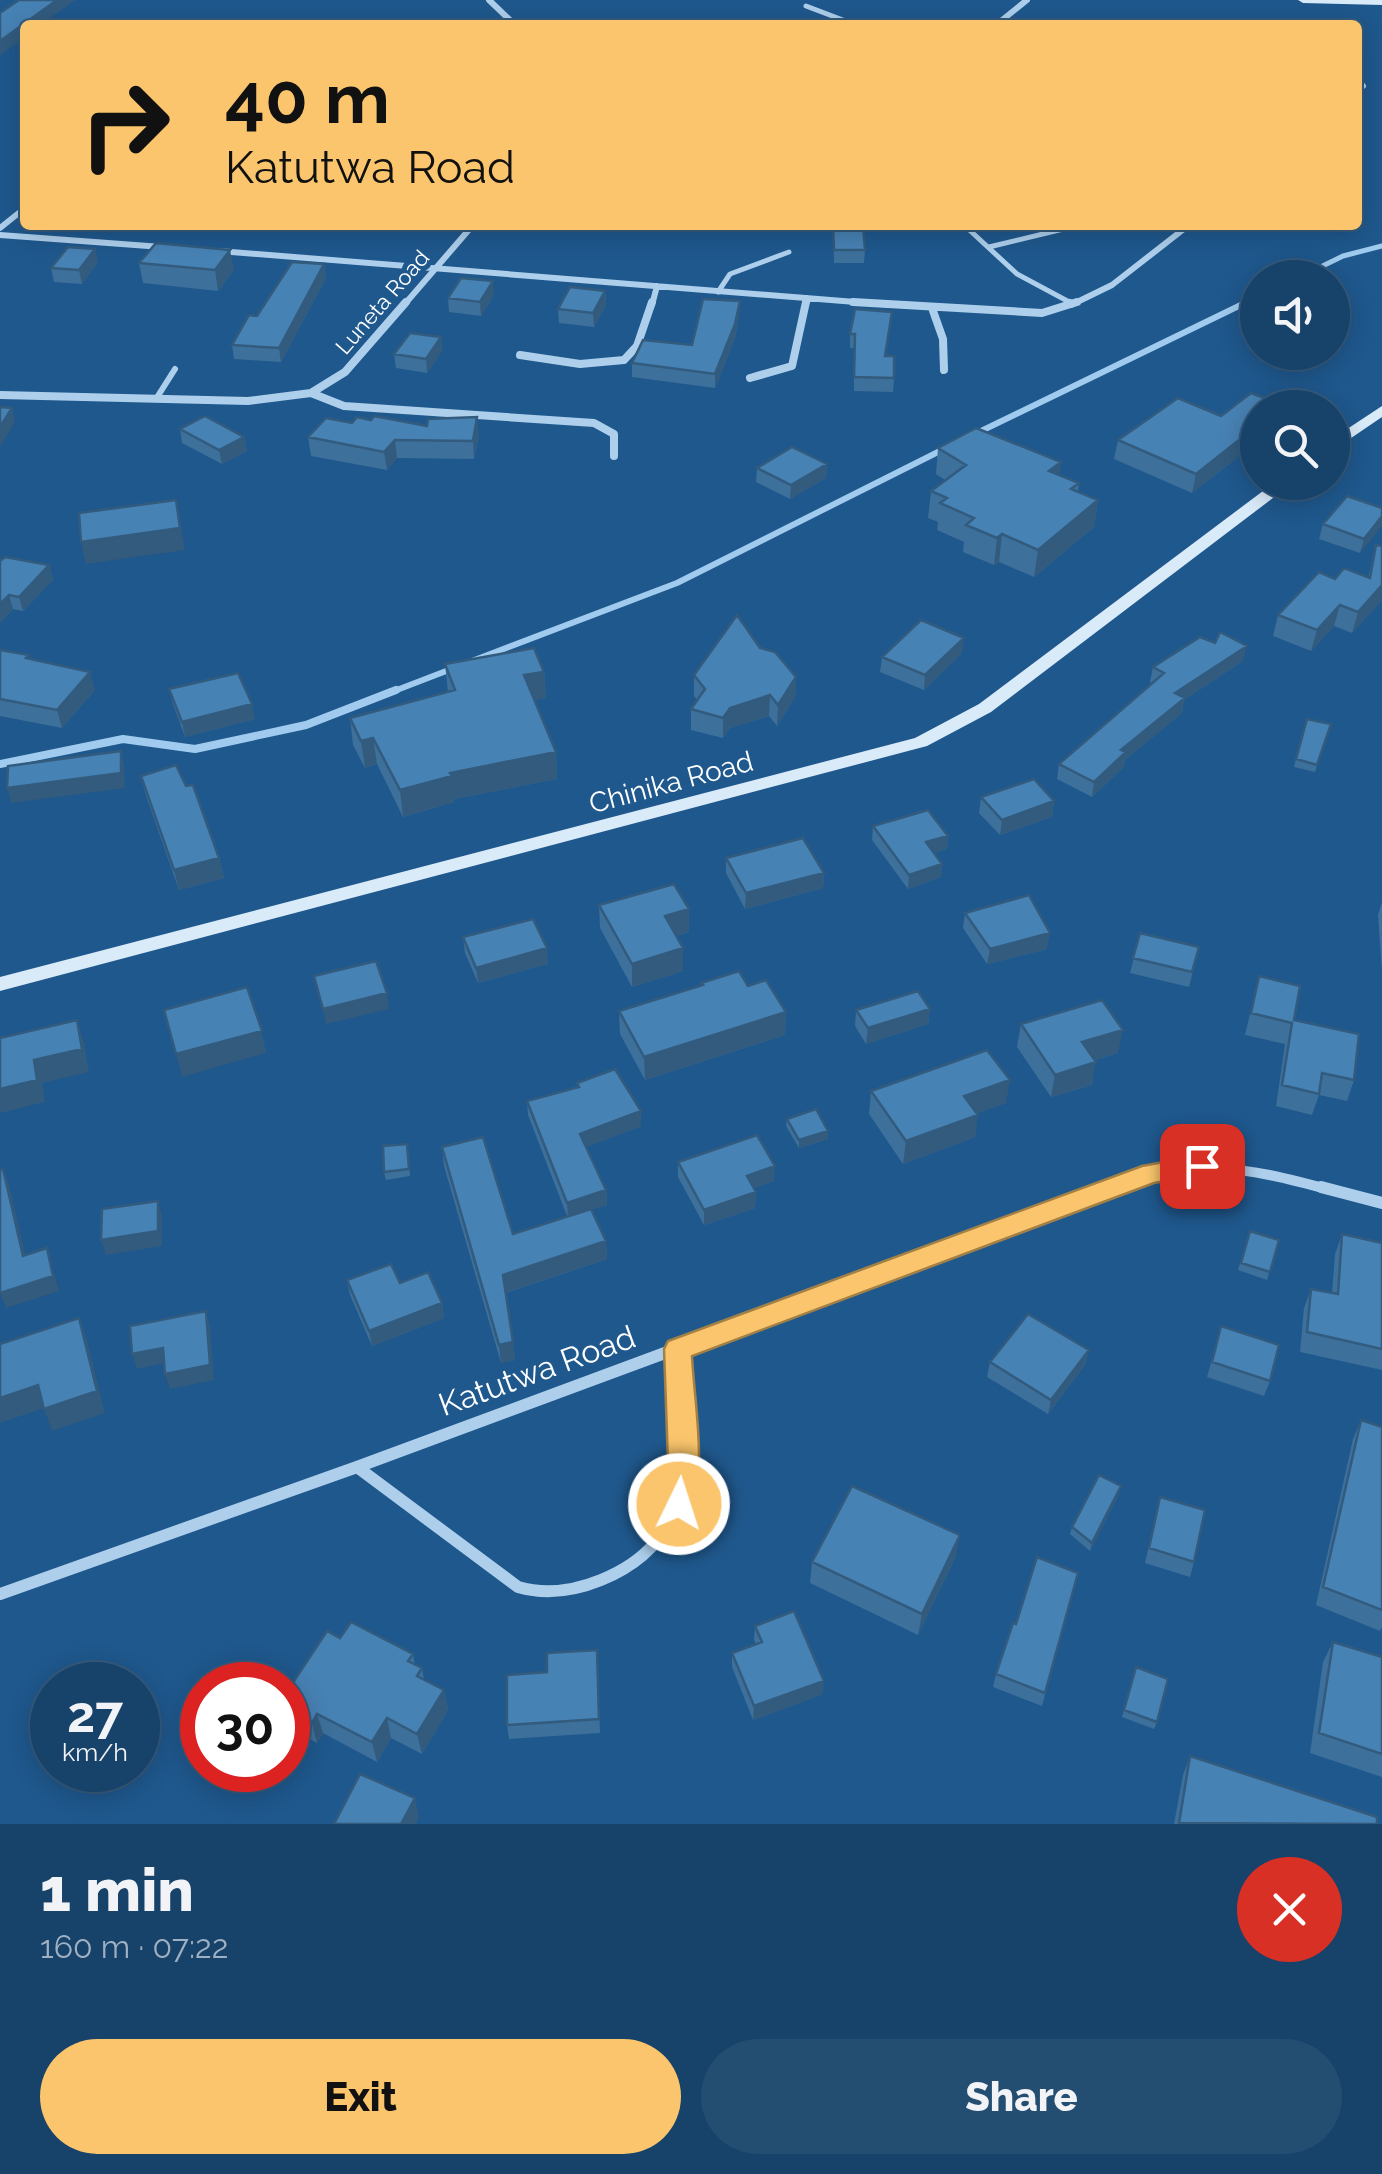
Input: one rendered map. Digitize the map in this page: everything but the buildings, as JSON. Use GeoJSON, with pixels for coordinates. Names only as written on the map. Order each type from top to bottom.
{"type":"FeatureCollection","features":[{"type":"Feature","properties":{"kind":"main road"},"geometry":{"type":"LineString","coordinates":[[1304,0],[1382,2]]}},
{"type":"Feature","properties":{"kind":"main road"},"geometry":{"type":"LineString","coordinates":[[1350,434],[1382,410]]}},
{"type":"Feature","properties":{"kind":"main road","name":"Chinika Road"},"geometry":{"type":"LineString","coordinates":[[0,984],[920,742],[986,708],[1262,500]]}},
{"type":"Feature","properties":{"kind":"street"},"geometry":{"type":"LineString","coordinates":[[489,0],[510,20]]}},
{"type":"Feature","properties":{"kind":"street"},"geometry":{"type":"LineString","coordinates":[[1002,20],[1027,0]]}},
{"type":"Feature","properties":{"kind":"street"},"geometry":{"type":"LineString","coordinates":[[0,231],[20,213]]}},
{"type":"Feature","properties":{"kind":"street","name":"Luneta Road"},"geometry":{"type":"LineString","coordinates":[[311,393],[345,372],[469,230]]}},
{"type":"Feature","properties":{"kind":"street"},"geometry":{"type":"LineString","coordinates":[[218,251],[1024,314],[1073,304],[1112,285],[1183,230]]}},
{"type":"Feature","properties":{"kind":"street"},"geometry":{"type":"LineString","coordinates":[[0,231],[178,248]]}},
{"type":"Feature","properties":{"kind":"street"},"geometry":{"type":"LineString","coordinates":[[520,356],[604,366],[624,361],[639,342],[656,286]]}},
{"type":"Feature","properties":{"kind":"street"},"geometry":{"type":"LineString","coordinates":[[750,378],[792,366],[807,298]]}},
{"type":"Feature","properties":{"kind":"street"},"geometry":{"type":"LineString","coordinates":[[932,308],[943,339],[944,370]]}},
{"type":"Feature","properties":{"kind":"street"},"geometry":{"type":"LineString","coordinates":[[0,395],[258,401],[311,393],[344,406],[594,423],[614,434],[614,456]]}},
{"type":"Feature","properties":{"kind":"street","name":"Katutwa Road"},"geometry":{"type":"LineString","coordinates":[[0,1594],[1175,1167],[1234,1169],[1382,1203]]}},
{"type":"Feature","properties":{"kind":"street"},"geometry":{"type":"LineString","coordinates":[[357,1467],[518,1586],[551,1594],[602,1580],[648,1557],[673,1526],[683,1463],[678,1349]]}},
{"type":"Feature","properties":{"kind":"lane"},"geometry":{"type":"LineString","coordinates":[[806,6],[843,20]]}},
{"type":"Feature","properties":{"kind":"lane"},"geometry":{"type":"LineString","coordinates":[[969,230],[1023,278],[1073,304]]}},
{"type":"Feature","properties":{"kind":"lane"},"geometry":{"type":"LineString","coordinates":[[988,247],[1059,230]]}},
{"type":"Feature","properties":{"kind":"lane"},"geometry":{"type":"LineString","coordinates":[[718,292],[730,274],[789,252]]}},
{"type":"Feature","properties":{"kind":"lane"},"geometry":{"type":"LineString","coordinates":[[156,399],[175,369]]}},
{"type":"Feature","properties":{"kind":"waterway"},"geometry":{"type":"LineString","coordinates":[[1335,260],[1382,246]]}},
{"type":"Feature","properties":{"kind":"waterway"},"geometry":{"type":"LineString","coordinates":[[977,433],[1240,305]]}},
{"type":"Feature","properties":{"kind":"waterway"},"geometry":{"type":"LineString","coordinates":[[472,661],[677,583],[946,448]]}},
{"type":"Feature","properties":{"kind":"waterway"},"geometry":{"type":"LineString","coordinates":[[389,693],[454,668]]}},
{"type":"Feature","properties":{"kind":"waterway"},"geometry":{"type":"LineString","coordinates":[[0,764],[123,739],[195,749],[306,725],[396,690]]}},
{"type":"Feature","properties":{"kind":"route"},"geometry":{"type":"LineString","coordinates":[[679,1504],[683,1463],[678,1349],[1152,1173],[1202,1166]]}}]}
